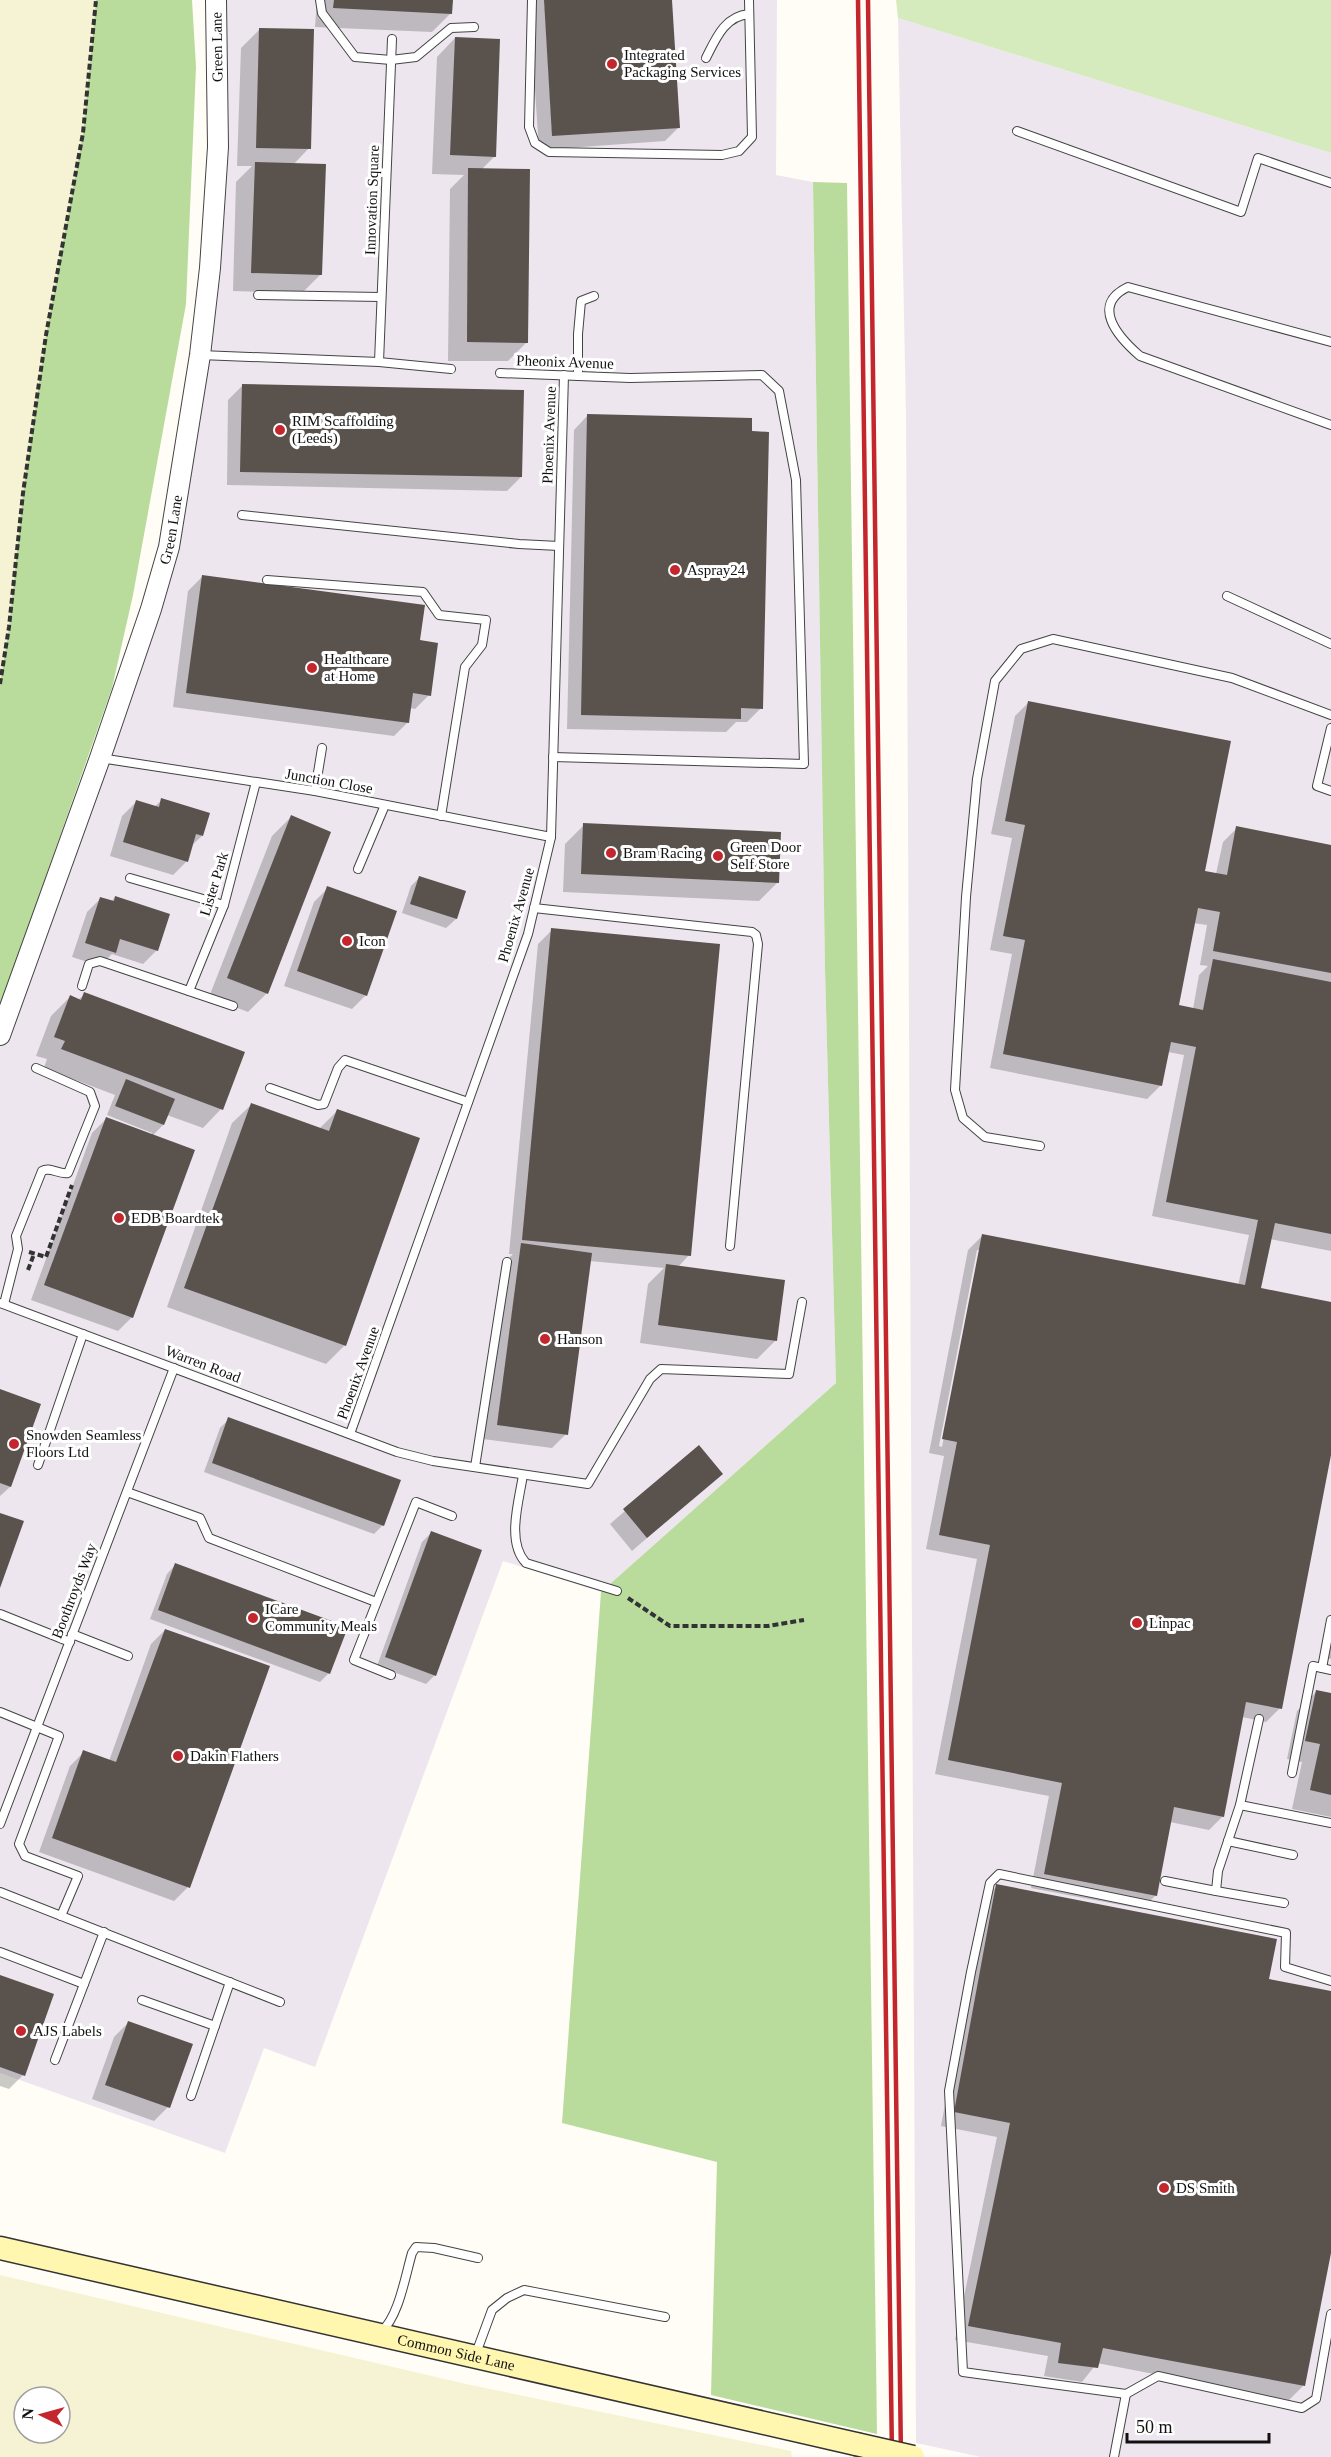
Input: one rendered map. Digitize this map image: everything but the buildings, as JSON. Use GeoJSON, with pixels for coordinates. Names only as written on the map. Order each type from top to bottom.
{"type":"FeatureCollection","features":[{"type":"Feature","properties":{"kind":"main road","name":"Common Side Lane"},"geometry":{"type":"LineString","coordinates":[[0,2248],[913,2457]]}},
{"type":"Feature","properties":{"kind":"street","name":"Green Lane"},"geometry":{"type":"LineString","coordinates":[[0,1035],[100,758],[151,609],[169,547],[200,355],[210,268],[218,147],[216,0]]}},
{"type":"Feature","properties":{"kind":"lane"},"geometry":{"type":"LineString","coordinates":[[320,0],[322,13],[355,57],[391,60],[416,57],[451,28],[474,27]]}},
{"type":"Feature","properties":{"kind":"lane"},"geometry":{"type":"LineString","coordinates":[[532,0],[529,127],[535,143],[549,152],[722,155],[739,151],[752,137],[749,0]]}},
{"type":"Feature","properties":{"kind":"lane"},"geometry":{"type":"LineString","coordinates":[[706,58],[719,32],[737,15],[749,14]]}},
{"type":"Feature","properties":{"kind":"lane","name":"Innovation Square"},"geometry":{"type":"LineString","coordinates":[[378,362],[392,39]]}},
{"type":"Feature","properties":{"kind":"lane"},"geometry":{"type":"LineString","coordinates":[[1017,131],[1241,212],[1258,158],[1331,183]]}},
{"type":"Feature","properties":{"kind":"lane"},"geometry":{"type":"LineString","coordinates":[[1331,342],[1128,286],[1116,293],[1110,303],[1110,320],[1122,340],[1140,356],[1331,425]]}},
{"type":"Feature","properties":{"kind":"lane"},"geometry":{"type":"LineString","coordinates":[[258,295],[381,297]]}},
{"type":"Feature","properties":{"kind":"lane"},"geometry":{"type":"LineString","coordinates":[[578,376],[581,300],[594,296]]}},
{"type":"Feature","properties":{"kind":"lane"},"geometry":{"type":"LineString","coordinates":[[200,355],[378,362],[451,369]]}},
{"type":"Feature","properties":{"kind":"lane","name":"Pheonix Avenue"},"geometry":{"type":"LineString","coordinates":[[500,373],[630,378],[762,375],[779,391],[796,480],[804,764],[553,757]]}},
{"type":"Feature","properties":{"kind":"lane","name":"Phoenix Avenue"},"geometry":{"type":"LineString","coordinates":[[350,1434],[528,934],[551,837],[564,375]]}},
{"type":"Feature","properties":{"kind":"lane"},"geometry":{"type":"LineString","coordinates":[[242,515],[519,544],[559,546]]}},
{"type":"Feature","properties":{"kind":"lane"},"geometry":{"type":"LineString","coordinates":[[267,580],[423,592],[439,615],[486,620],[482,645],[465,668],[441,816]]}},
{"type":"Feature","properties":{"kind":"lane"},"geometry":{"type":"LineString","coordinates":[[1227,596],[1331,644]]}},
{"type":"Feature","properties":{"kind":"lane"},"geometry":{"type":"LineString","coordinates":[[1040,1146],[985,1137],[963,1118],[956,1090],[968,874],[977,779],[995,681],[1022,649],[1053,639],[1232,678],[1331,715]]}},
{"type":"Feature","properties":{"kind":"lane"},"geometry":{"type":"LineString","coordinates":[[1331,728],[1317,786],[1331,791]]}},
{"type":"Feature","properties":{"kind":"lane"},"geometry":{"type":"LineString","coordinates":[[315,791],[322,748]]}},
{"type":"Feature","properties":{"kind":"lane","name":"Junction Close"},"geometry":{"type":"LineString","coordinates":[[100,758],[315,791],[551,837]]}},
{"type":"Feature","properties":{"kind":"lane","name":"Lister Park"},"geometry":{"type":"LineString","coordinates":[[189,991],[224,905],[256,782]]}},
{"type":"Feature","properties":{"kind":"lane"},"geometry":{"type":"LineString","coordinates":[[358,869],[385,805]]}},
{"type":"Feature","properties":{"kind":"lane"},"geometry":{"type":"LineString","coordinates":[[130,878],[224,905]]}},
{"type":"Feature","properties":{"kind":"lane"},"geometry":{"type":"LineString","coordinates":[[534,908],[752,932],[756,935],[758,944],[730,1246]]}},
{"type":"Feature","properties":{"kind":"lane"},"geometry":{"type":"LineString","coordinates":[[81,986],[89,964],[100,961],[233,1006]]}},
{"type":"Feature","properties":{"kind":"lane"},"geometry":{"type":"LineString","coordinates":[[270,1088],[318,1105],[324,1104],[338,1068],[345,1060],[468,1102]]}},
{"type":"Feature","properties":{"kind":"lane"},"geometry":{"type":"LineString","coordinates":[[2,1303],[18,1249],[16,1236],[42,1171],[47,1169],[61,1174],[68,1173],[95,1106],[90,1092],[36,1068]]}},
{"type":"Feature","properties":{"kind":"lane"},"geometry":{"type":"LineString","coordinates":[[475,1467],[507,1262]]}},
{"type":"Feature","properties":{"kind":"lane","name":"Warren Road"},"geometry":{"type":"LineString","coordinates":[[2,1303],[397,1452],[433,1461],[588,1484],[650,1379],[661,1369],[789,1374],[802,1302]]}},
{"type":"Feature","properties":{"kind":"lane"},"geometry":{"type":"LineString","coordinates":[[38,1465],[83,1334]]}},
{"type":"Feature","properties":{"kind":"lane","name":"Boothroyds Way"},"geometry":{"type":"LineString","coordinates":[[0,1824],[174,1368]]}},
{"type":"Feature","properties":{"kind":"lane"},"geometry":{"type":"LineString","coordinates":[[523,1475],[517,1511],[520,1557],[526,1563],[617,1591]]}},
{"type":"Feature","properties":{"kind":"lane"},"geometry":{"type":"LineString","coordinates":[[127,1492],[200,1518],[209,1538],[376,1602]]}},
{"type":"Feature","properties":{"kind":"lane"},"geometry":{"type":"LineString","coordinates":[[392,1675],[354,1660],[416,1502],[452,1516]]}},
{"type":"Feature","properties":{"kind":"lane"},"geometry":{"type":"LineString","coordinates":[[0,1614],[128,1656]]}},
{"type":"Feature","properties":{"kind":"lane"},"geometry":{"type":"LineString","coordinates":[[1292,1773],[1313,1666],[1327,1669],[1331,1620]]}},
{"type":"Feature","properties":{"kind":"lane"},"geometry":{"type":"LineString","coordinates":[[0,1712],[59,1736],[20,1844],[25,1856],[78,1876],[61,1916]]}},
{"type":"Feature","properties":{"kind":"lane"},"geometry":{"type":"LineString","coordinates":[[1216,1890],[1218,1871],[1240,1805],[1258,1719]]}},
{"type":"Feature","properties":{"kind":"lane"},"geometry":{"type":"LineString","coordinates":[[1240,1805],[1331,1823]]}},
{"type":"Feature","properties":{"kind":"lane"},"geometry":{"type":"LineString","coordinates":[[1228,1841],[1293,1856]]}},
{"type":"Feature","properties":{"kind":"lane"},"geometry":{"type":"LineString","coordinates":[[1331,1981],[1285,1967],[1286,1933],[999,1874],[990,1883],[949,2091],[963,2372],[1126,2394],[1158,2376],[1302,2408],[1316,2399],[1331,2314]]}},
{"type":"Feature","properties":{"kind":"lane"},"geometry":{"type":"LineString","coordinates":[[1165,1881],[1284,1903]]}},
{"type":"Feature","properties":{"kind":"lane"},"geometry":{"type":"LineString","coordinates":[[0,1892],[280,2002]]}},
{"type":"Feature","properties":{"kind":"lane"},"geometry":{"type":"LineString","coordinates":[[56,2060],[104,1932]]}},
{"type":"Feature","properties":{"kind":"lane"},"geometry":{"type":"LineString","coordinates":[[0,1952],[84,1984]]}},
{"type":"Feature","properties":{"kind":"lane"},"geometry":{"type":"LineString","coordinates":[[190,2096],[230,1982]]}},
{"type":"Feature","properties":{"kind":"lane"},"geometry":{"type":"LineString","coordinates":[[142,2000],[215,2026]]}},
{"type":"Feature","properties":{"kind":"lane"},"geometry":{"type":"LineString","coordinates":[[378,2334],[387,2327],[394,2314],[412,2253],[416,2247],[434,2248],[478,2258]]}},
{"type":"Feature","properties":{"kind":"lane"},"geometry":{"type":"LineString","coordinates":[[475,2356],[492,2310],[507,2298],[524,2290],[665,2317]]}},
{"type":"Feature","properties":{"kind":"lane"},"geometry":{"type":"LineString","coordinates":[[1114,2457],[1126,2394]]}},
{"type":"Feature","properties":{"kind":"path"},"geometry":{"type":"LineString","coordinates":[[0,684],[9,627],[23,493],[46,335],[83,133],[96,0]]}},
{"type":"Feature","properties":{"kind":"path"},"geometry":{"type":"LineString","coordinates":[[18,1249],[46,1257],[72,1183]]}},
{"type":"Feature","properties":{"kind":"path"},"geometry":{"type":"LineString","coordinates":[[617,1591],[670,1626],[768,1626],[804,1620]]}},
{"type":"Feature","properties":{"kind":"shaded area"},"geometry":{"type":"Polygon","coordinates":[[[0,0],[96,0],[83,133],[46,335],[0,684],[0,0]]]}},
{"type":"Feature","properties":{"kind":"shaded area"},"geometry":{"type":"Polygon","coordinates":[[[213,0],[777,0],[776,175],[813,182],[825,969],[836,1383],[601,1592],[503,1561],[315,2067],[264,2048],[225,2153],[0,2073],[0,1031],[169,547],[218,147],[213,0]]]}},
{"type":"Feature","properties":{"kind":"shaded area"},"geometry":{"type":"Polygon","coordinates":[[[898,18],[1331,153],[1331,2457],[981,2457],[916,2443],[906,415],[898,18]]]}},
{"type":"Feature","properties":{"kind":"shaded area"},"geometry":{"type":"Polygon","coordinates":[[[0,2275],[466,2384],[791,2451],[792,2457],[0,2457],[0,2275]]]}},
{"type":"Feature","properties":{"kind":"green space"},"geometry":{"type":"Polygon","coordinates":[[[96,0],[192,0],[196,67],[186,304],[133,595],[112,688],[0,1007],[0,684],[9,627],[23,493],[46,335],[83,133],[96,0]]]}},
{"type":"Feature","properties":{"kind":"green space"},"geometry":{"type":"Polygon","coordinates":[[[896,0],[1331,0],[1331,153],[898,18],[896,0]]]}},
{"type":"Feature","properties":{"kind":"green space"},"geometry":{"type":"Polygon","coordinates":[[[813,182],[847,183],[877,2434],[711,2395],[717,2162],[562,2123],[601,1592],[836,1383],[825,969],[813,182]]]}},
{"type":"Feature","properties":{"kind":"railway"},"geometry":{"type":"LineString","coordinates":[[858,0],[892,2457]]}},
{"type":"Feature","properties":{"kind":"railway"},"geometry":{"type":"LineString","coordinates":[[868,0],[901,2457]]}},
{"type":"Feature","properties":{"kind":"place","name":"Integrated Packaging Services"},"geometry":{"type":"Point","coordinates":[612,64]}},
{"type":"Feature","properties":{"kind":"place","name":"RIM Scaffolding (Leeds)"},"geometry":{"type":"Point","coordinates":[280,430]}},
{"type":"Feature","properties":{"kind":"place","name":"Aspray24"},"geometry":{"type":"Point","coordinates":[675,570]}},
{"type":"Feature","properties":{"kind":"place","name":"Healthcare at Home"},"geometry":{"type":"Point","coordinates":[312,668]}},
{"type":"Feature","properties":{"kind":"place","name":"Bram Racing"},"geometry":{"type":"Point","coordinates":[611,853]}},
{"type":"Feature","properties":{"kind":"place","name":"Green Door Self Store"},"geometry":{"type":"Point","coordinates":[718,856]}},
{"type":"Feature","properties":{"kind":"place","name":"Icon"},"geometry":{"type":"Point","coordinates":[347,941]}},
{"type":"Feature","properties":{"kind":"place","name":"EDB Boardtek"},"geometry":{"type":"Point","coordinates":[119,1218]}},
{"type":"Feature","properties":{"kind":"place","name":"Hanson"},"geometry":{"type":"Point","coordinates":[545,1339]}},
{"type":"Feature","properties":{"kind":"place","name":"Snowden Seamless Floors Ltd"},"geometry":{"type":"Point","coordinates":[14,1444]}},
{"type":"Feature","properties":{"kind":"place","name":"ICare Community Meals"},"geometry":{"type":"Point","coordinates":[253,1618]}},
{"type":"Feature","properties":{"kind":"place","name":"Linpac"},"geometry":{"type":"Point","coordinates":[1137,1623]}},
{"type":"Feature","properties":{"kind":"place","name":"Dakin Flathers"},"geometry":{"type":"Point","coordinates":[178,1756]}},
{"type":"Feature","properties":{"kind":"place","name":"AJS Labels"},"geometry":{"type":"Point","coordinates":[21,2031]}},
{"type":"Feature","properties":{"kind":"place","name":"DS Smith"},"geometry":{"type":"Point","coordinates":[1164,2188]}}]}
